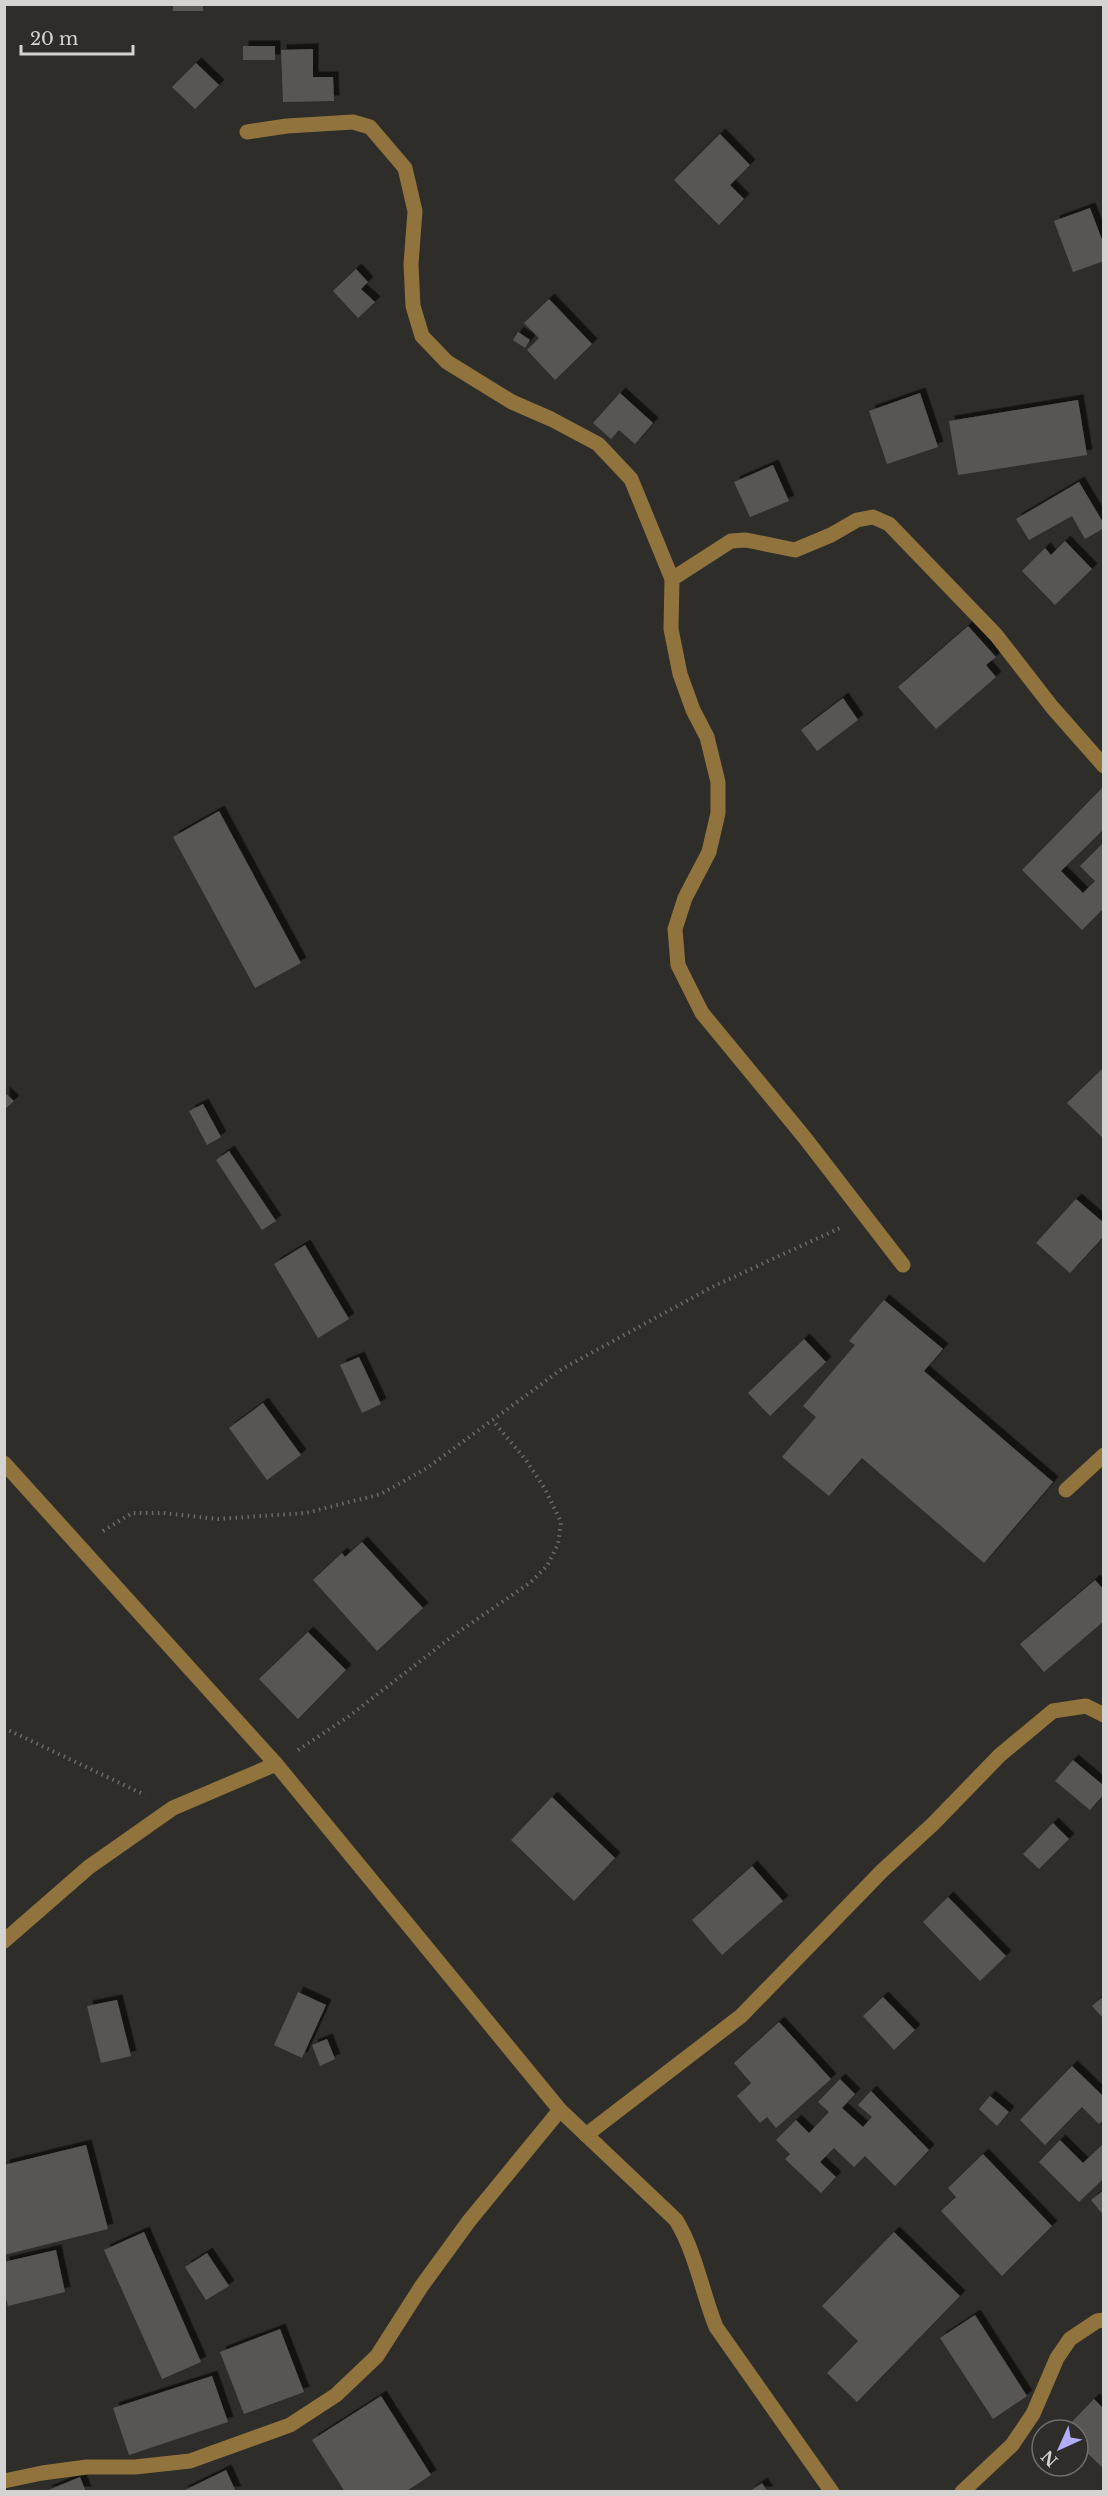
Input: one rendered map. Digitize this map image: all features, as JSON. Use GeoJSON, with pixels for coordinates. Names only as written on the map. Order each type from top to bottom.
{"type":"FeatureCollection","features":[{"type":"Feature","properties":{"kind":"street"},"geometry":{"type":"LineString","coordinates":[[247,132],[287,126],[352,122],[370,127],[387,144],[405,168],[415,211],[411,264],[413,306],[422,336],[447,362],[512,402],[551,419],[598,444],[631,479],[672,579],[670,629],[680,674],[693,710],[707,737],[718,782],[718,813],[709,852],[685,898],[675,929],[678,965],[702,1013],[903,1265]]}},
{"type":"Feature","properties":{"kind":"street"},"geometry":{"type":"LineString","coordinates":[[672,579],[731,541],[746,540],[795,550],[831,535],[857,520],[873,516],[889,524],[996,635],[1052,707],[1104,766]]}},
{"type":"Feature","properties":{"kind":"street"},"geometry":{"type":"LineString","coordinates":[[1066,1490],[1104,1455]]}},
{"type":"Feature","properties":{"kind":"street"},"geometry":{"type":"LineString","coordinates":[[4,1464],[276,1764],[560,2110],[676,2220],[687,2237],[705,2299],[716,2327],[832,2492]]}},
{"type":"Feature","properties":{"kind":"street"},"geometry":{"type":"LineString","coordinates":[[586,2135],[741,2016],[882,1871],[933,1824],[1000,1755],[1053,1711],[1086,1706],[1104,1715]]}},
{"type":"Feature","properties":{"kind":"street"},"geometry":{"type":"LineString","coordinates":[[4,1941],[89,1867],[173,1808],[276,1764]]}},
{"type":"Feature","properties":{"kind":"street"},"geometry":{"type":"LineString","coordinates":[[4,2481],[87,2467],[135,2467],[190,2461],[290,2425],[336,2395],[377,2356],[421,2287],[469,2221],[560,2110]]}},
{"type":"Feature","properties":{"kind":"street"},"geometry":{"type":"LineString","coordinates":[[962,2492],[1012,2445],[1034,2414],[1057,2358],[1070,2339],[1097,2321],[1104,2320]]}},
{"type":"Feature","properties":{"kind":"path"},"geometry":{"type":"LineString","coordinates":[[80,1548],[113,1523],[132,1513],[164,1512],[218,1519],[306,1513],[381,1494],[427,1468],[572,1364],[712,1287],[866,1216]]}},
{"type":"Feature","properties":{"kind":"path"},"geometry":{"type":"LineString","coordinates":[[276,1764],[348,1718],[454,1635],[531,1582],[548,1566],[558,1544],[561,1522],[545,1489],[526,1460],[493,1421]]}},
{"type":"Feature","properties":{"kind":"path"},"geometry":{"type":"LineString","coordinates":[[4,1728],[173,1808]]}},
{"type":"Feature","properties":{"kind":"building"},"geometry":{"type":"Polygon","coordinates":[[[173,4],[203,4],[203,11],[173,11],[173,4]]]}},
{"type":"Feature","properties":{"kind":"building"},"geometry":{"type":"Polygon","coordinates":[[[243,46],[275,46],[275,60],[243,60],[243,46]]]}},
{"type":"Feature","properties":{"kind":"building"},"geometry":{"type":"Polygon","coordinates":[[[313,49],[313,77],[333,77],[334,101],[283,102],[281,50],[313,49]]]}},
{"type":"Feature","properties":{"kind":"building"},"geometry":{"type":"Polygon","coordinates":[[[196,63],[219,85],[195,109],[172,87],[196,63]]]}},
{"type":"Feature","properties":{"kind":"building"},"geometry":{"type":"Polygon","coordinates":[[[720,134],[750,165],[730,185],[744,199],[719,225],[674,180],[720,134]]]}},
{"type":"Feature","properties":{"kind":"building"},"geometry":{"type":"Polygon","coordinates":[[[1090,208],[1104,245],[1104,261],[1073,272],[1054,221],[1090,208]]]}},
{"type":"Feature","properties":{"kind":"building"},"geometry":{"type":"Polygon","coordinates":[[[356,269],[368,282],[361,289],[375,302],[358,318],[333,291],[356,269]]]}},
{"type":"Feature","properties":{"kind":"building"},"geometry":{"type":"Polygon","coordinates":[[[549,299],[592,344],[555,380],[527,350],[539,338],[524,323],[549,299]]]}},
{"type":"Feature","properties":{"kind":"building"},"geometry":{"type":"Polygon","coordinates":[[[518,332],[530,340],[525,348],[513,340],[518,332]]]}},
{"type":"Feature","properties":{"kind":"building"},"geometry":{"type":"Polygon","coordinates":[[[620,393],[653,423],[635,444],[619,430],[611,439],[593,423],[620,393]]]}},
{"type":"Feature","properties":{"kind":"building"},"geometry":{"type":"Polygon","coordinates":[[[920,393],[938,447],[887,464],[869,411],[920,393]]]}},
{"type":"Feature","properties":{"kind":"building"},"geometry":{"type":"Polygon","coordinates":[[[1078,400],[1087,455],[958,475],[949,421],[1078,400]]]}},
{"type":"Feature","properties":{"kind":"building"},"geometry":{"type":"Polygon","coordinates":[[[773,465],[789,501],[750,517],[734,482],[773,465]]]}},
{"type":"Feature","properties":{"kind":"building"},"geometry":{"type":"Polygon","coordinates":[[[1079,482],[1104,524],[1104,528],[1085,539],[1072,516],[1029,540],[1016,519],[1079,482]]]}},
{"type":"Feature","properties":{"kind":"building"},"geometry":{"type":"Polygon","coordinates":[[[1065,541],[1092,569],[1055,605],[1022,571],[1045,548],[1051,555],[1065,541]]]}},
{"type":"Feature","properties":{"kind":"building"},"geometry":{"type":"Polygon","coordinates":[[[968,626],[996,657],[986,665],[996,677],[936,729],[898,687],[968,626]]]}},
{"type":"Feature","properties":{"kind":"building"},"geometry":{"type":"Polygon","coordinates":[[[843,698],[858,720],[817,751],[801,730],[843,698]]]}},
{"type":"Feature","properties":{"kind":"building"},"geometry":{"type":"Polygon","coordinates":[[[1104,786],[1104,829],[1061,871],[1083,893],[1095,881],[1080,866],[1104,842],[1104,908],[1082,930],[1022,870],[1104,786]]]}},
{"type":"Feature","properties":{"kind":"building"},"geometry":{"type":"Polygon","coordinates":[[[219,811],[301,963],[255,988],[173,837],[219,811]]]}},
{"type":"Feature","properties":{"kind":"building"},"geometry":{"type":"Polygon","coordinates":[[[1104,1067],[1104,1139],[1067,1103],[1104,1067]]]}},
{"type":"Feature","properties":{"kind":"building"},"geometry":{"type":"Polygon","coordinates":[[[4,1092],[14,1101],[4,1110],[4,1092]]]}},
{"type":"Feature","properties":{"kind":"building"},"geometry":{"type":"Polygon","coordinates":[[[203,1104],[221,1137],[207,1145],[189,1111],[203,1104]]]}},
{"type":"Feature","properties":{"kind":"building"},"geometry":{"type":"Polygon","coordinates":[[[229,1151],[276,1221],[262,1230],[216,1160],[229,1151]]]}},
{"type":"Feature","properties":{"kind":"building"},"geometry":{"type":"Polygon","coordinates":[[[1076,1199],[1104,1223],[1104,1236],[1070,1273],[1036,1243],[1076,1199]]]}},
{"type":"Feature","properties":{"kind":"building"},"geometry":{"type":"Polygon","coordinates":[[[305,1245],[349,1319],[318,1338],[274,1264],[305,1245]]]}},
{"type":"Feature","properties":{"kind":"building"},"geometry":{"type":"Polygon","coordinates":[[[884,1300],[943,1349],[924,1371],[1053,1482],[984,1563],[862,1458],[829,1496],[782,1457],[816,1417],[803,1406],[855,1345],[849,1341],[884,1300]]]}},
{"type":"Feature","properties":{"kind":"building"},"geometry":{"type":"Polygon","coordinates":[[[804,1339],[826,1362],[770,1416],[748,1393],[804,1339]]]}},
{"type":"Feature","properties":{"kind":"building"},"geometry":{"type":"Polygon","coordinates":[[[359,1357],[381,1404],[362,1413],[340,1365],[359,1357]]]}},
{"type":"Feature","properties":{"kind":"building"},"geometry":{"type":"Polygon","coordinates":[[[263,1403],[301,1455],[267,1480],[229,1428],[263,1403]]]}},
{"type":"Feature","properties":{"kind":"building"},"geometry":{"type":"Polygon","coordinates":[[[362,1542],[423,1608],[377,1651],[313,1580],[342,1553],[345,1557],[362,1542]]]}},
{"type":"Feature","properties":{"kind":"building"},"geometry":{"type":"Polygon","coordinates":[[[1095,1580],[1104,1590],[1104,1621],[1044,1672],[1020,1644],[1095,1580]]]}},
{"type":"Feature","properties":{"kind":"building"},"geometry":{"type":"Polygon","coordinates":[[[308,1632],[346,1670],[298,1719],[259,1679],[308,1632]]]}},
{"type":"Feature","properties":{"kind":"building"},"geometry":{"type":"Polygon","coordinates":[[[1073,1760],[1104,1786],[1104,1794],[1090,1810],[1055,1781],[1073,1760]]]}},
{"type":"Feature","properties":{"kind":"building"},"geometry":{"type":"Polygon","coordinates":[[[552,1797],[615,1858],[574,1901],[511,1840],[552,1797]]]}},
{"type":"Feature","properties":{"kind":"building"},"geometry":{"type":"Polygon","coordinates":[[[1053,1823],[1069,1839],[1039,1869],[1023,1854],[1053,1823]]]}},
{"type":"Feature","properties":{"kind":"building"},"geometry":{"type":"Polygon","coordinates":[[[752,1866],[783,1901],[722,1955],[692,1920],[752,1866]]]}},
{"type":"Feature","properties":{"kind":"building"},"geometry":{"type":"Polygon","coordinates":[[[948,1897],[1006,1956],[980,1981],[923,1922],[948,1897]]]}},
{"type":"Feature","properties":{"kind":"building"},"geometry":{"type":"Polygon","coordinates":[[[298,1992],[326,2005],[302,2058],[274,2045],[298,1992]]]}},
{"type":"Feature","properties":{"kind":"building"},"geometry":{"type":"Polygon","coordinates":[[[1104,1996],[1104,2019],[1092,2006],[1104,1996]]]}},
{"type":"Feature","properties":{"kind":"building"},"geometry":{"type":"Polygon","coordinates":[[[883,1997],[915,2030],[894,2050],[863,2016],[883,1997]]]}},
{"type":"Feature","properties":{"kind":"building"},"geometry":{"type":"Polygon","coordinates":[[[117,2000],[131,2056],[101,2063],[87,2006],[117,2000]]]}},
{"type":"Feature","properties":{"kind":"building"},"geometry":{"type":"Polygon","coordinates":[[[779,2022],[831,2079],[776,2128],[767,2117],[760,2123],[737,2096],[751,2083],[734,2063],[779,2022]]]}},
{"type":"Feature","properties":{"kind":"building"},"geometry":{"type":"Polygon","coordinates":[[[327,2039],[335,2059],[320,2066],[312,2045],[327,2039]]]}},
{"type":"Feature","properties":{"kind":"building"},"geometry":{"type":"Polygon","coordinates":[[[1072,2066],[1104,2097],[1104,2119],[1099,2124],[1082,2107],[1045,2145],[1020,2120],[1072,2066]]]}},
{"type":"Feature","properties":{"kind":"building"},"geometry":{"type":"Polygon","coordinates":[[[840,2079],[855,2094],[842,2108],[863,2127],[872,2117],[858,2105],[871,2091],[929,2150],[895,2186],[865,2156],[854,2167],[834,2148],[820,2162],[836,2177],[821,2193],[785,2159],[790,2154],[776,2140],[796,2120],[809,2133],[829,2112],[818,2102],[840,2079]]]}},
{"type":"Feature","properties":{"kind":"building"},"geometry":{"type":"Polygon","coordinates":[[[990,2096],[1009,2112],[997,2126],[979,2109],[990,2096]]]}},
{"type":"Feature","properties":{"kind":"building"},"geometry":{"type":"Polygon","coordinates":[[[1060,2140],[1083,2163],[1104,2143],[1104,2178],[1079,2202],[1039,2162],[1060,2140]]]}},
{"type":"Feature","properties":{"kind":"building"},"geometry":{"type":"Polygon","coordinates":[[[86,2145],[108,2229],[4,2255],[4,2165],[86,2145]]]}},
{"type":"Feature","properties":{"kind":"building"},"geometry":{"type":"Polygon","coordinates":[[[983,2154],[1052,2226],[1002,2276],[941,2211],[956,2197],[948,2188],[983,2154]]]}},
{"type":"Feature","properties":{"kind":"building"},"geometry":{"type":"Polygon","coordinates":[[[1104,2190],[1104,2216],[1091,2200],[1104,2190]]]}},
{"type":"Feature","properties":{"kind":"building"},"geometry":{"type":"Polygon","coordinates":[[[144,2232],[201,2362],[162,2379],[104,2250],[144,2232]]]}},
{"type":"Feature","properties":{"kind":"building"},"geometry":{"type":"Polygon","coordinates":[[[894,2232],[960,2296],[857,2402],[827,2373],[858,2341],[822,2306],[894,2232]]]}},
{"type":"Feature","properties":{"kind":"building"},"geometry":{"type":"Polygon","coordinates":[[[56,2250],[65,2292],[8,2306],[4,2292],[4,2262],[56,2250]]]}},
{"type":"Feature","properties":{"kind":"building"},"geometry":{"type":"Polygon","coordinates":[[[207,2253],[229,2286],[206,2300],[185,2267],[207,2253]]]}},
{"type":"Feature","properties":{"kind":"building"},"geometry":{"type":"Polygon","coordinates":[[[975,2315],[1027,2396],[993,2419],[940,2338],[975,2315]]]}},
{"type":"Feature","properties":{"kind":"building"},"geometry":{"type":"Polygon","coordinates":[[[280,2329],[304,2392],[244,2414],[220,2352],[280,2329]]]}},
{"type":"Feature","properties":{"kind":"building"},"geometry":{"type":"Polygon","coordinates":[[[212,2376],[228,2422],[129,2455],[113,2408],[212,2376]]]}},
{"type":"Feature","properties":{"kind":"building"},"geometry":{"type":"Polygon","coordinates":[[[381,2396],[431,2475],[405,2492],[345,2492],[312,2440],[381,2396]]]}},
{"type":"Feature","properties":{"kind":"building"},"geometry":{"type":"Polygon","coordinates":[[[1094,2399],[1104,2409],[1104,2469],[1090,2456],[1090,2418],[1076,2418],[1094,2399]]]}},
{"type":"Feature","properties":{"kind":"building"},"geometry":{"type":"Polygon","coordinates":[[[226,2470],[236,2492],[181,2492],[226,2470]]]}},
{"type":"Feature","properties":{"kind":"building"},"geometry":{"type":"Polygon","coordinates":[[[80,2477],[86,2492],[46,2492],[46,2491],[80,2477]]]}},
{"type":"Feature","properties":{"kind":"building"},"geometry":{"type":"Polygon","coordinates":[[[762,2483],[768,2492],[749,2492],[762,2483]]]}}]}
